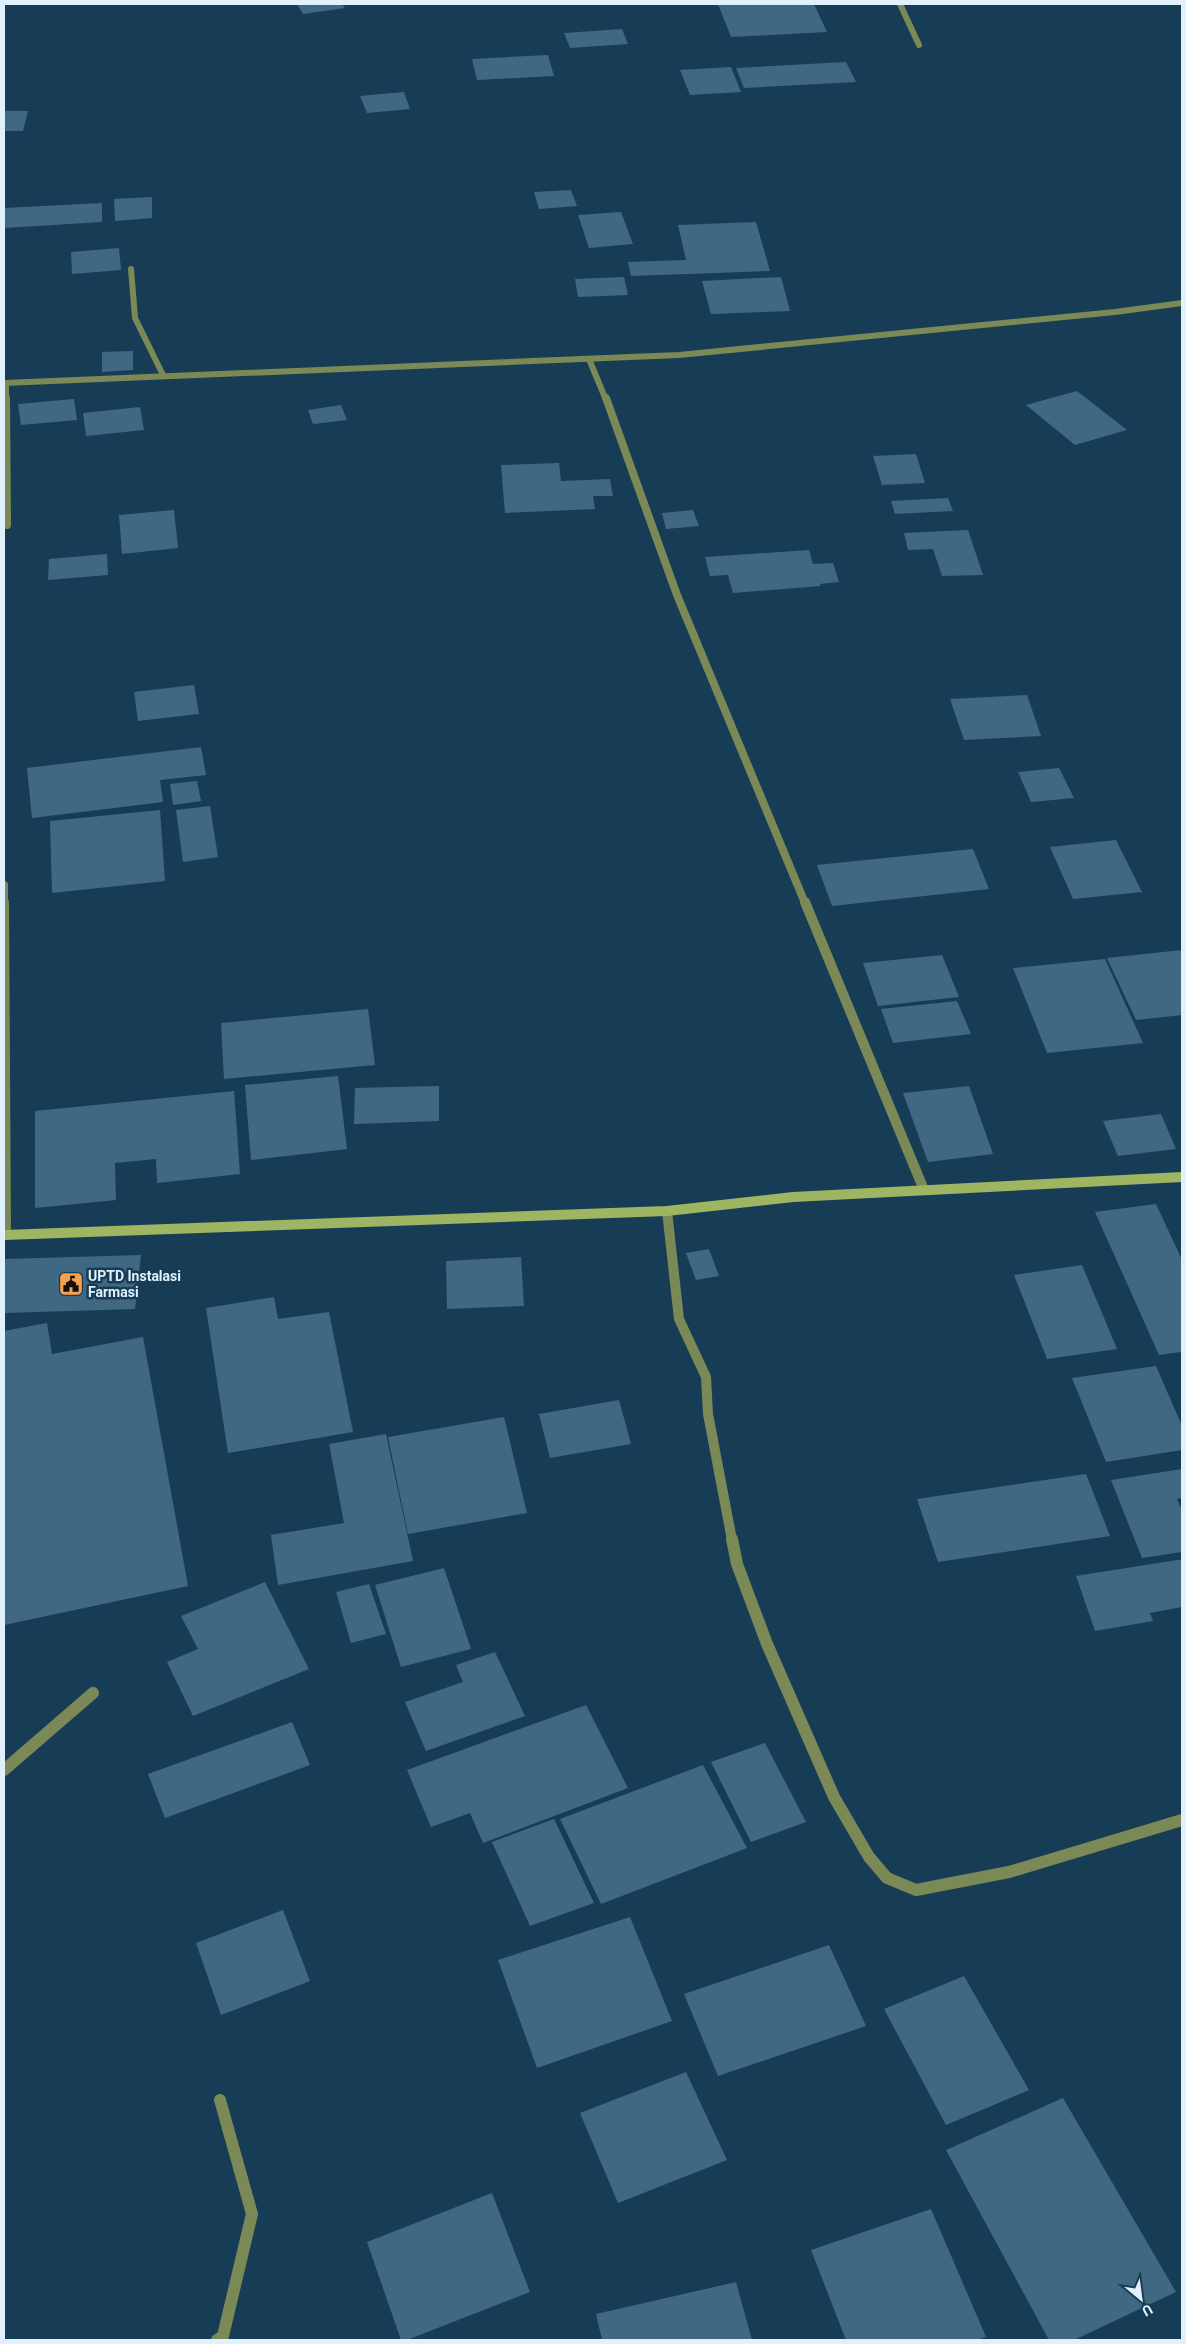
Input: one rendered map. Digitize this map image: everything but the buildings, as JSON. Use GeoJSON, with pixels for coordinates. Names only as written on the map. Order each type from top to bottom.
{"type":"FeatureCollection","features":[{"type":"Feature","properties":{"kind":"street"},"geometry":{"type":"LineString","coordinates":[[900,4],[919,45]]}},
{"type":"Feature","properties":{"kind":"street"},"geometry":{"type":"LineString","coordinates":[[131,268],[135,318],[163,375]]}},
{"type":"Feature","properties":{"kind":"street"},"geometry":{"type":"LineString","coordinates":[[7,525],[5,383],[689,354],[1115,312],[1182,303]]}},
{"type":"Feature","properties":{"kind":"street"},"geometry":{"type":"LineString","coordinates":[[589,359],[601,385],[676,595],[924,1190]]}},
{"type":"Feature","properties":{"kind":"street"},"geometry":{"type":"LineString","coordinates":[[4,885],[5,1235],[667,1211],[793,1197],[1182,1177]]}},
{"type":"Feature","properties":{"kind":"street"},"geometry":{"type":"LineString","coordinates":[[667,1211],[679,1319],[706,1377],[708,1414],[737,1564],[767,1644],[834,1797],[869,1857],[887,1878],[916,1890],[1009,1872],[1182,1820]]}},
{"type":"Feature","properties":{"kind":"street"},"geometry":{"type":"LineString","coordinates":[[4,1770],[93,1693]]}},
{"type":"Feature","properties":{"kind":"street"},"geometry":{"type":"LineString","coordinates":[[218,2340],[223,2336],[252,2214],[220,2100]]}},
{"type":"Feature","properties":{"kind":"place","name":"UPTD Instalasi Farmasi"},"geometry":{"type":"Point","coordinates":[71,1284]}}]}
